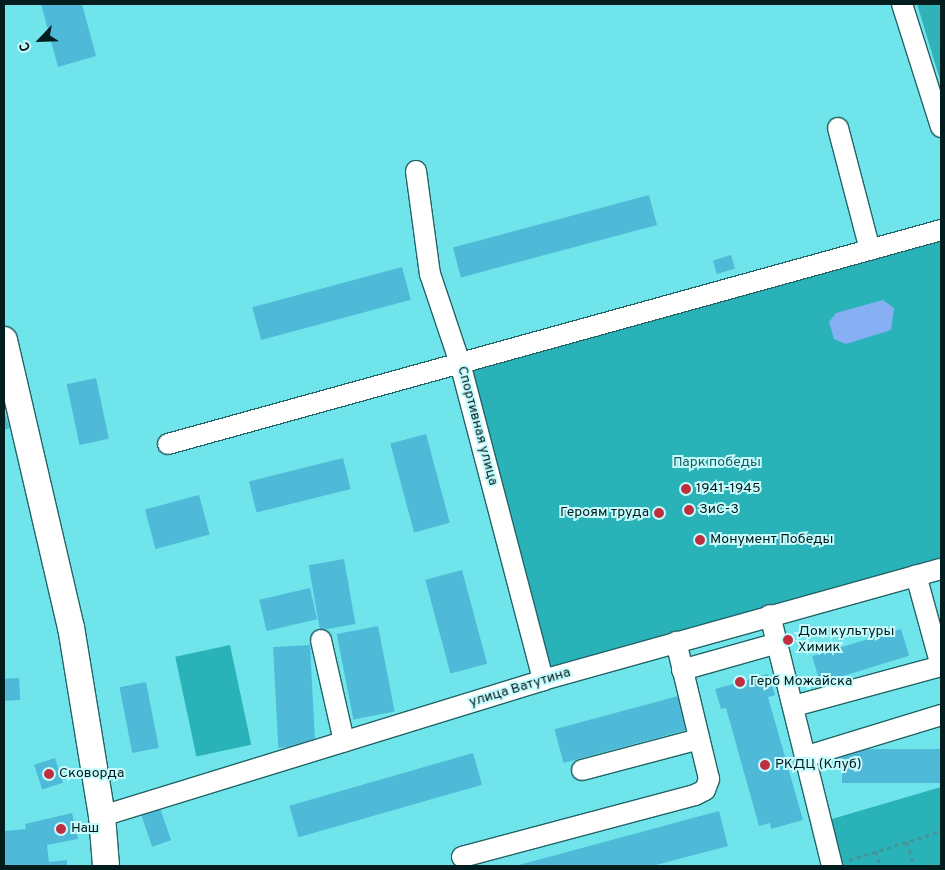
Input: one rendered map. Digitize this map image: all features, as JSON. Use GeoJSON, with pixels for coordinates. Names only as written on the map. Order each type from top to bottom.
{"type":"FeatureCollection","features":[{"type":"Feature","properties":{"kind":"main road"},"geometry":{"type":"LineString","coordinates":[[4,340],[71,627],[102,816],[106,866]]}},
{"type":"Feature","properties":{"kind":"street"},"geometry":{"type":"LineString","coordinates":[[902,4],[941,127]]}},
{"type":"Feature","properties":{"kind":"street"},"geometry":{"type":"LineString","coordinates":[[838,128],[870,250]]}},
{"type":"Feature","properties":{"kind":"street","name":"Спортивная улица"},"geometry":{"type":"LineString","coordinates":[[416,171],[430,274],[460,363],[543,680]]}},
{"type":"Feature","properties":{"kind":"street"},"geometry":{"type":"LineString","coordinates":[[168,444],[941,230]]}},
{"type":"Feature","properties":{"kind":"street","name":"улица Ватутина"},"geometry":{"type":"LineString","coordinates":[[102,816],[543,680],[770,614],[941,569]]}},
{"type":"Feature","properties":{"kind":"street"},"geometry":{"type":"LineString","coordinates":[[794,706],[941,666],[916,575]]}},
{"type":"Feature","properties":{"kind":"street"},"geometry":{"type":"LineString","coordinates":[[770,614],[835,865]]}},
{"type":"Feature","properties":{"kind":"street"},"geometry":{"type":"LineString","coordinates":[[321,640],[344,741]]}},
{"type":"Feature","properties":{"kind":"street"},"geometry":{"type":"LineString","coordinates":[[462,857],[700,794],[708,785],[709,779],[676,642]]}},
{"type":"Feature","properties":{"kind":"street"},"geometry":{"type":"LineString","coordinates":[[682,670],[778,643]]}},
{"type":"Feature","properties":{"kind":"street"},"geometry":{"type":"LineString","coordinates":[[807,756],[941,715]]}},
{"type":"Feature","properties":{"kind":"street"},"geometry":{"type":"LineString","coordinates":[[582,770],[699,739]]}},
{"type":"Feature","properties":{"kind":"path"},"geometry":{"type":"LineString","coordinates":[[835,865],[941,832]]}},
{"type":"Feature","properties":{"kind":"path"},"geometry":{"type":"LineString","coordinates":[[907,842],[914,866]]}},
{"type":"Feature","properties":{"kind":"path"},"geometry":{"type":"LineString","coordinates":[[876,851],[880,866]]}},
{"type":"Feature","properties":{"kind":"green space"},"geometry":{"type":"Polygon","coordinates":[[[917,4],[941,4],[941,83],[917,4]]]}},
{"type":"Feature","properties":{"kind":"green space","name":"Парк победы"},"geometry":{"type":"Polygon","coordinates":[[[941,238],[941,559],[549,671],[472,369],[941,238]]]}},
{"type":"Feature","properties":{"kind":"green space"},"geometry":{"type":"Polygon","coordinates":[[[230,645],[251,745],[196,756],[175,657],[230,645]]]}},
{"type":"Feature","properties":{"kind":"green space"},"geometry":{"type":"Polygon","coordinates":[[[941,787],[941,866],[835,866],[825,821],[941,787]]]}},
{"type":"Feature","properties":{"kind":"shaded area"},"geometry":{"type":"Polygon","coordinates":[[[883,300],[894,308],[891,330],[846,344],[834,339],[829,322],[836,313],[883,300]]]}},
{"type":"Feature","properties":{"kind":"building"},"geometry":{"type":"Polygon","coordinates":[[[41,4],[82,4],[96,56],[58,67],[41,4]]]}},
{"type":"Feature","properties":{"kind":"building"},"geometry":{"type":"Polygon","coordinates":[[[649,195],[657,225],[461,277],[453,248],[649,195]]]}},
{"type":"Feature","properties":{"kind":"building"},"geometry":{"type":"Polygon","coordinates":[[[731,255],[735,268],[717,274],[713,261],[731,255]]]}},
{"type":"Feature","properties":{"kind":"building"},"geometry":{"type":"Polygon","coordinates":[[[402,267],[411,300],[261,340],[252,307],[402,267]]]}},
{"type":"Feature","properties":{"kind":"building"},"geometry":{"type":"Polygon","coordinates":[[[96,378],[109,439],[80,445],[67,384],[96,378]]]}},
{"type":"Feature","properties":{"kind":"building"},"geometry":{"type":"Polygon","coordinates":[[[4,411],[10,428],[4,430],[4,411]]]}},
{"type":"Feature","properties":{"kind":"building"},"geometry":{"type":"Polygon","coordinates":[[[426,434],[450,523],[414,532],[390,444],[426,434]]]}},
{"type":"Feature","properties":{"kind":"building"},"geometry":{"type":"Polygon","coordinates":[[[343,458],[351,489],[257,513],[249,481],[343,458]]]}},
{"type":"Feature","properties":{"kind":"building"},"geometry":{"type":"Polygon","coordinates":[[[199,495],[210,535],[156,549],[145,509],[199,495]]]}},
{"type":"Feature","properties":{"kind":"building"},"geometry":{"type":"Polygon","coordinates":[[[344,559],[355,624],[320,630],[309,565],[344,559]]]}},
{"type":"Feature","properties":{"kind":"building"},"geometry":{"type":"Polygon","coordinates":[[[462,570],[487,664],[450,674],[425,580],[462,570]]]}},
{"type":"Feature","properties":{"kind":"building"},"geometry":{"type":"Polygon","coordinates":[[[310,588],[317,619],[267,631],[259,600],[310,588]]]}},
{"type":"Feature","properties":{"kind":"building"},"geometry":{"type":"Polygon","coordinates":[[[378,626],[395,711],[353,719],[337,634],[378,626]]]}},
{"type":"Feature","properties":{"kind":"building"},"geometry":{"type":"Polygon","coordinates":[[[901,629],[909,656],[820,683],[812,656],[901,629]]]}},
{"type":"Feature","properties":{"kind":"building"},"geometry":{"type":"Polygon","coordinates":[[[310,645],[315,746],[278,748],[273,647],[310,645]]]}},
{"type":"Feature","properties":{"kind":"building","name":"РКДЦ (Клуб)"},"geometry":{"type":"Polygon","coordinates":[[[768,674],[775,695],[768,697],[803,820],[771,829],[770,823],[759,826],[726,708],[721,709],[715,689],[768,674]]]}},
{"type":"Feature","properties":{"kind":"building"},"geometry":{"type":"Polygon","coordinates":[[[19,678],[20,700],[5,701],[4,679],[19,678]]]}},
{"type":"Feature","properties":{"kind":"building"},"geometry":{"type":"Polygon","coordinates":[[[146,682],[159,748],[132,753],[119,687],[146,682]]]}},
{"type":"Feature","properties":{"kind":"building"},"geometry":{"type":"Polygon","coordinates":[[[682,695],[691,729],[564,763],[554,729],[682,695]]]}},
{"type":"Feature","properties":{"kind":"building"},"geometry":{"type":"Polygon","coordinates":[[[842,749],[941,749],[941,783],[842,783],[842,749]]]}},
{"type":"Feature","properties":{"kind":"building"},"geometry":{"type":"Polygon","coordinates":[[[473,753],[482,785],[298,837],[289,806],[473,753]]]}},
{"type":"Feature","properties":{"kind":"building"},"geometry":{"type":"Polygon","coordinates":[[[55,758],[63,783],[42,790],[34,765],[55,758]]]}},
{"type":"Feature","properties":{"kind":"building"},"geometry":{"type":"Polygon","coordinates":[[[160,808],[171,840],[152,847],[141,815],[160,808]]]}},
{"type":"Feature","properties":{"kind":"building"},"geometry":{"type":"Polygon","coordinates":[[[719,811],[728,846],[652,866],[515,866],[719,811]]]}},
{"type":"Feature","properties":{"kind":"building"},"geometry":{"type":"Polygon","coordinates":[[[72,813],[78,839],[47,845],[49,862],[67,860],[67,866],[4,866],[4,831],[26,829],[25,824],[72,813]]]}},
{"type":"Feature","properties":{"kind":"place","name":"1941-1945"},"geometry":{"type":"Point","coordinates":[686,489]}},
{"type":"Feature","properties":{"kind":"place","name":"ЗиС-3"},"geometry":{"type":"Point","coordinates":[689,510]}},
{"type":"Feature","properties":{"kind":"place","name":"Героям труда"},"geometry":{"type":"Point","coordinates":[659,513]}},
{"type":"Feature","properties":{"kind":"place","name":"Монумент Победы"},"geometry":{"type":"Point","coordinates":[700,540]}},
{"type":"Feature","properties":{"kind":"place","name":"Дом культуры Химик"},"geometry":{"type":"Point","coordinates":[788,640]}},
{"type":"Feature","properties":{"kind":"place","name":"Герб Можайска"},"geometry":{"type":"Point","coordinates":[740,682]}},
{"type":"Feature","properties":{"kind":"place","name":"РКДЦ (Клуб)"},"geometry":{"type":"Point","coordinates":[765,765]}},
{"type":"Feature","properties":{"kind":"place","name":"Сковорда"},"geometry":{"type":"Point","coordinates":[49,774]}},
{"type":"Feature","properties":{"kind":"place","name":"Наш"},"geometry":{"type":"Point","coordinates":[61,829]}}]}
